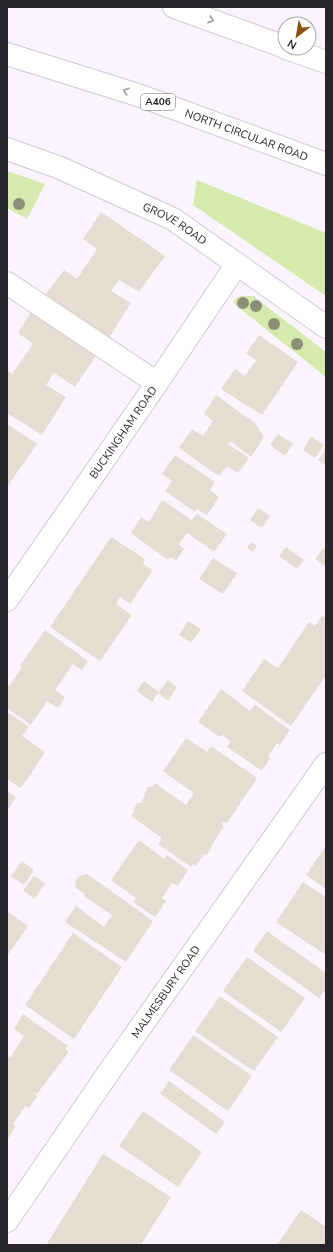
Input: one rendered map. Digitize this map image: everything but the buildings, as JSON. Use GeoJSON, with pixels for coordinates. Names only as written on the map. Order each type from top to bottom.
{"type":"FeatureCollection","features":[{"type":"Feature","properties":{"kind":"main road"},"geometry":{"type":"LineString","coordinates":[[174,7],[277,45]]}},
{"type":"Feature","properties":{"kind":"main road","name":"NORTH CIRCULAR ROAD"},"geometry":{"type":"LineString","coordinates":[[7,54],[138,95],[320,163]]}},
{"type":"Feature","properties":{"kind":"main road"},"geometry":{"type":"LineString","coordinates":[[309,56],[326,62]]}},
{"type":"Feature","properties":{"kind":"main road","name":"GROVE ROAD"},"geometry":{"type":"LineString","coordinates":[[7,150],[58,167],[173,219],[326,327]]}},
{"type":"Feature","properties":{"kind":"main road","name":"BUCKINGHAM ROAD"},"geometry":{"type":"LineString","coordinates":[[7,600],[237,264]]}},
{"type":"Feature","properties":{"kind":"main road"},"geometry":{"type":"LineString","coordinates":[[7,283],[157,382]]}},
{"type":"Feature","properties":{"kind":"main road","name":"MALMESBURY ROAD"},"geometry":{"type":"LineString","coordinates":[[7,1221],[115,1063],[326,764]]}},
{"type":"Feature","properties":{"kind":"green space"},"geometry":{"type":"Polygon","coordinates":[[[7,171],[45,184],[27,219],[7,208],[7,171]]]}},
{"type":"Feature","properties":{"kind":"green space"},"geometry":{"type":"Polygon","coordinates":[[[197,180],[326,233],[326,296],[193,205],[197,180]]]}},
{"type":"Feature","properties":{"kind":"green space"},"geometry":{"type":"Polygon","coordinates":[[[242,296],[253,296],[326,352],[326,377],[233,303],[236,298],[242,296]]]}}]}
